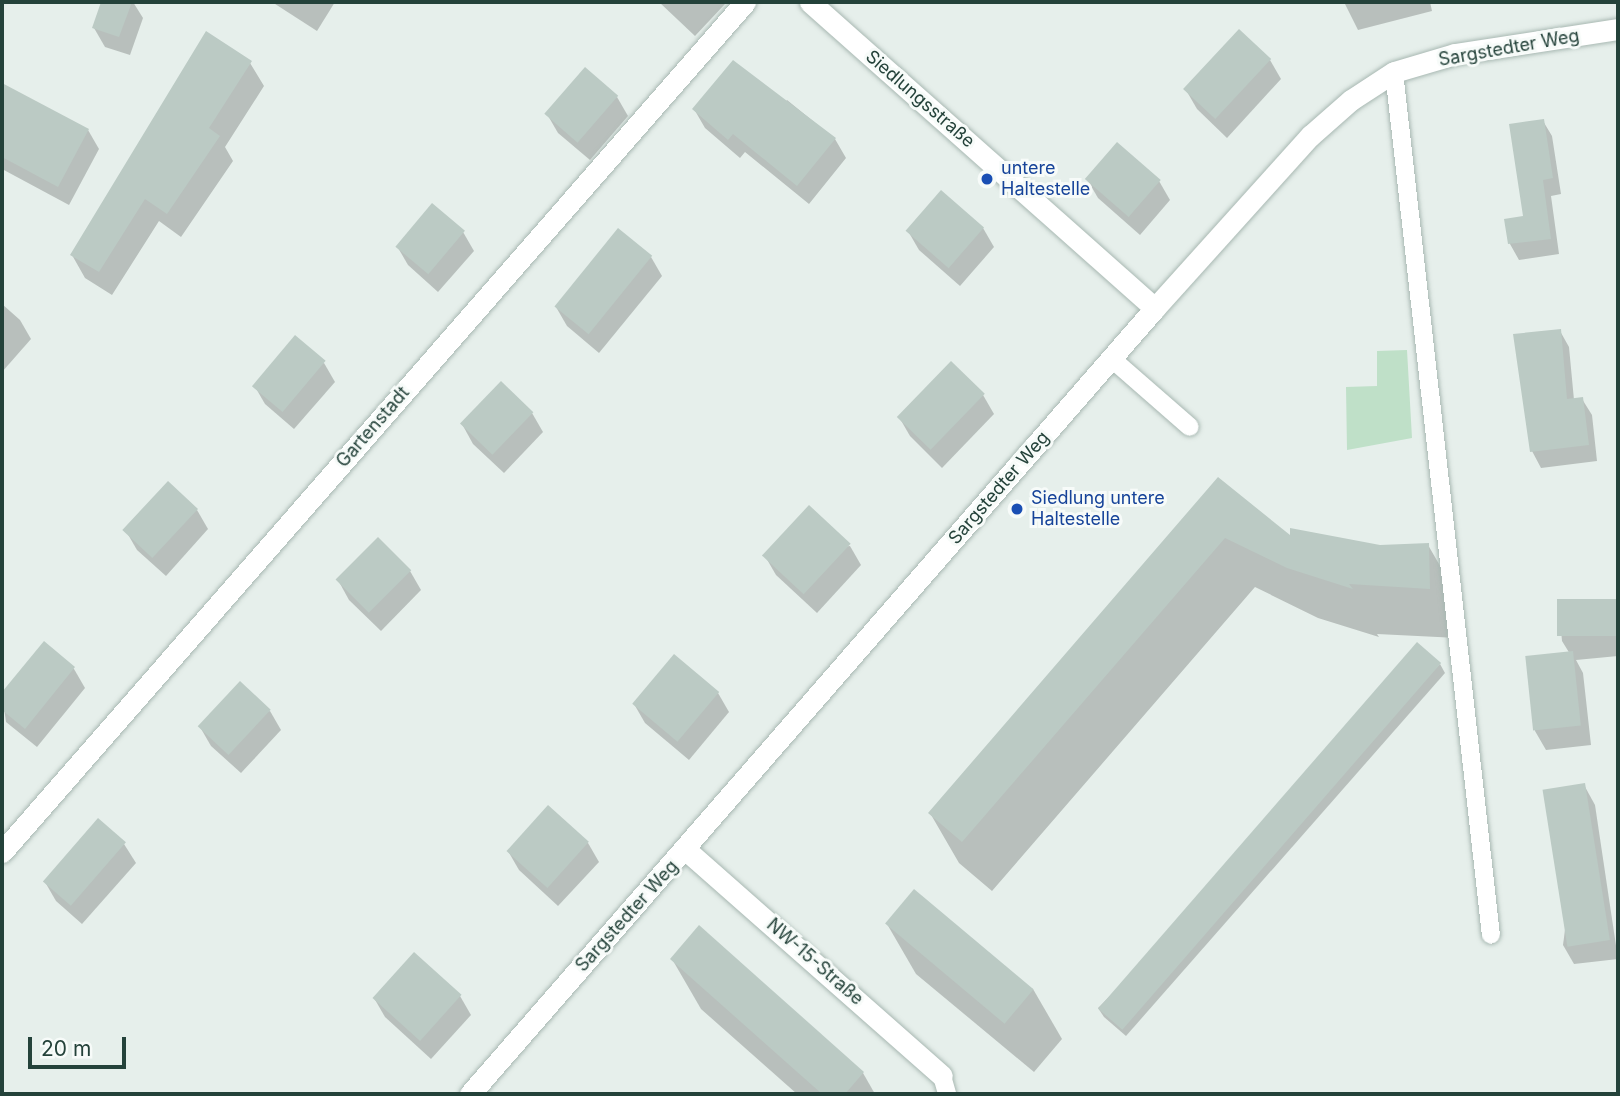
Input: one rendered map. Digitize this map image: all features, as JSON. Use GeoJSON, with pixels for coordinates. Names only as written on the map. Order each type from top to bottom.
{"type":"FeatureCollection","features":[{"type":"Feature","properties":{"kind":"street","name":"Gartenstadt"},"geometry":{"type":"LineString","coordinates":[[2,852],[744,2]]}},
{"type":"Feature","properties":{"kind":"street","name":"Siedlungsstraße"},"geometry":{"type":"LineString","coordinates":[[810,2],[1155,308]]}},
{"type":"Feature","properties":{"kind":"street","name":"Sargstedter Weg"},"geometry":{"type":"LineString","coordinates":[[471,1094],[1155,308],[1310,136],[1350,100],[1394,72],[1455,54],[1618,29]]}},
{"type":"Feature","properties":{"kind":"street","name":"NW-15-Straße"},"geometry":{"type":"LineString","coordinates":[[686,850],[945,1085]]}},
{"type":"Feature","properties":{"kind":"lane"},"geometry":{"type":"LineString","coordinates":[[1394,72],[1491,935]]}},
{"type":"Feature","properties":{"kind":"lane"},"geometry":{"type":"LineString","coordinates":[[1111,359],[1190,428]]}},
{"type":"Feature","properties":{"kind":"green space"},"geometry":{"type":"Polygon","coordinates":[[[1407,350],[1412,438],[1347,450],[1346,387],[1377,386],[1377,351],[1407,350]]]}},
{"type":"Feature","properties":{"kind":"building"},"geometry":{"type":"Polygon","coordinates":[[[101,2],[132,2],[119,37],[92,28],[101,2]]]}},
{"type":"Feature","properties":{"kind":"building"},"geometry":{"type":"Polygon","coordinates":[[[1239,29],[1271,59],[1215,119],[1183,89],[1239,29]]]}},
{"type":"Feature","properties":{"kind":"building"},"geometry":{"type":"Polygon","coordinates":[[[206,31],[252,61],[209,128],[220,136],[167,214],[145,199],[99,272],[70,255],[206,31]]]}},
{"type":"Feature","properties":{"kind":"building"},"geometry":{"type":"Polygon","coordinates":[[[733,60],[836,138],[797,186],[733,134],[728,140],[692,109],[733,60]]]}},
{"type":"Feature","properties":{"kind":"building"},"geometry":{"type":"Polygon","coordinates":[[[585,67],[618,96],[578,143],[544,114],[585,67]]]}},
{"type":"Feature","properties":{"kind":"building"},"geometry":{"type":"Polygon","coordinates":[[[2,83],[89,129],[58,187],[2,157],[2,83]]]}},
{"type":"Feature","properties":{"kind":"building"},"geometry":{"type":"Polygon","coordinates":[[[1544,119],[1553,178],[1543,180],[1551,239],[1508,244],[1504,219],[1523,216],[1509,124],[1544,119]]]}},
{"type":"Feature","properties":{"kind":"building"},"geometry":{"type":"Polygon","coordinates":[[[1117,142],[1161,180],[1129,217],[1085,179],[1117,142]]]}},
{"type":"Feature","properties":{"kind":"building"},"geometry":{"type":"Polygon","coordinates":[[[941,190],[984,227],[949,268],[906,231],[941,190]]]}},
{"type":"Feature","properties":{"kind":"building"},"geometry":{"type":"Polygon","coordinates":[[[432,203],[465,231],[428,274],[395,247],[432,203]]]}},
{"type":"Feature","properties":{"kind":"building"},"geometry":{"type":"Polygon","coordinates":[[[618,228],[652,256],[589,334],[554,306],[618,228]]]}},
{"type":"Feature","properties":{"kind":"building"},"geometry":{"type":"Polygon","coordinates":[[[1561,329],[1567,399],[1583,397],[1589,445],[1530,452],[1513,334],[1561,329]]]}},
{"type":"Feature","properties":{"kind":"building"},"geometry":{"type":"Polygon","coordinates":[[[295,335],[326,361],[283,412],[252,386],[295,335]]]}},
{"type":"Feature","properties":{"kind":"building"},"geometry":{"type":"Polygon","coordinates":[[[951,361],[985,394],[931,450],[897,417],[951,361]]]}},
{"type":"Feature","properties":{"kind":"building"},"geometry":{"type":"Polygon","coordinates":[[[501,381],[533,412],[492,455],[460,423],[501,381]]]}},
{"type":"Feature","properties":{"kind":"building"},"geometry":{"type":"Polygon","coordinates":[[[1218,477],[1290,535],[1290,528],[1380,545],[1429,543],[1430,589],[1349,584],[1353,589],[1287,568],[1225,538],[962,842],[928,813],[1218,477]]]}},
{"type":"Feature","properties":{"kind":"building"},"geometry":{"type":"Polygon","coordinates":[[[168,481],[198,509],[152,558],[122,530],[168,481]]]}},
{"type":"Feature","properties":{"kind":"building"},"geometry":{"type":"Polygon","coordinates":[[[809,505],[851,544],[804,594],[762,555],[809,505]]]}},
{"type":"Feature","properties":{"kind":"building"},"geometry":{"type":"Polygon","coordinates":[[[378,537],[411,570],[369,613],[336,579],[378,537]]]}},
{"type":"Feature","properties":{"kind":"building"},"geometry":{"type":"Polygon","coordinates":[[[1557,599],[1618,599],[1618,636],[1557,636],[1557,599]]]}},
{"type":"Feature","properties":{"kind":"building"},"geometry":{"type":"Polygon","coordinates":[[[44,641],[75,667],[25,729],[2,710],[2,692],[44,641]]]}},
{"type":"Feature","properties":{"kind":"building"},"geometry":{"type":"Polygon","coordinates":[[[1417,642],[1441,663],[1122,1030],[1098,1009],[1417,642]]]}},
{"type":"Feature","properties":{"kind":"building"},"geometry":{"type":"Polygon","coordinates":[[[1573,651],[1581,726],[1533,731],[1525,656],[1573,651]]]}},
{"type":"Feature","properties":{"kind":"building"},"geometry":{"type":"Polygon","coordinates":[[[674,654],[719,692],[677,742],[632,704],[674,654]]]}},
{"type":"Feature","properties":{"kind":"building"},"geometry":{"type":"Polygon","coordinates":[[[240,681],[271,710],[228,755],[198,726],[240,681]]]}},
{"type":"Feature","properties":{"kind":"building"},"geometry":{"type":"Polygon","coordinates":[[[1585,783],[1610,940],[1567,947],[1543,790],[1585,783]]]}},
{"type":"Feature","properties":{"kind":"building"},"geometry":{"type":"Polygon","coordinates":[[[548,805],[589,842],[547,888],[507,851],[548,805]]]}},
{"type":"Feature","properties":{"kind":"building"},"geometry":{"type":"Polygon","coordinates":[[[98,818],[126,842],[71,906],[43,881],[98,818]]]}},
{"type":"Feature","properties":{"kind":"building"},"geometry":{"type":"Polygon","coordinates":[[[914,889],[1034,989],[1005,1024],[885,923],[914,889]]]}},
{"type":"Feature","properties":{"kind":"building"},"geometry":{"type":"Polygon","coordinates":[[[699,925],[864,1072],[845,1094],[822,1094],[670,959],[699,925]]]}},
{"type":"Feature","properties":{"kind":"building"},"geometry":{"type":"Polygon","coordinates":[[[414,952],[462,995],[420,1041],[373,998],[414,952]]]}},
{"type":"Feature","properties":{"kind":"place","name":"untere Haltestelle"},"geometry":{"type":"Point","coordinates":[987,179]}},
{"type":"Feature","properties":{"kind":"place","name":"Siedlung untere Haltestelle"},"geometry":{"type":"Point","coordinates":[1017,509]}}]}
